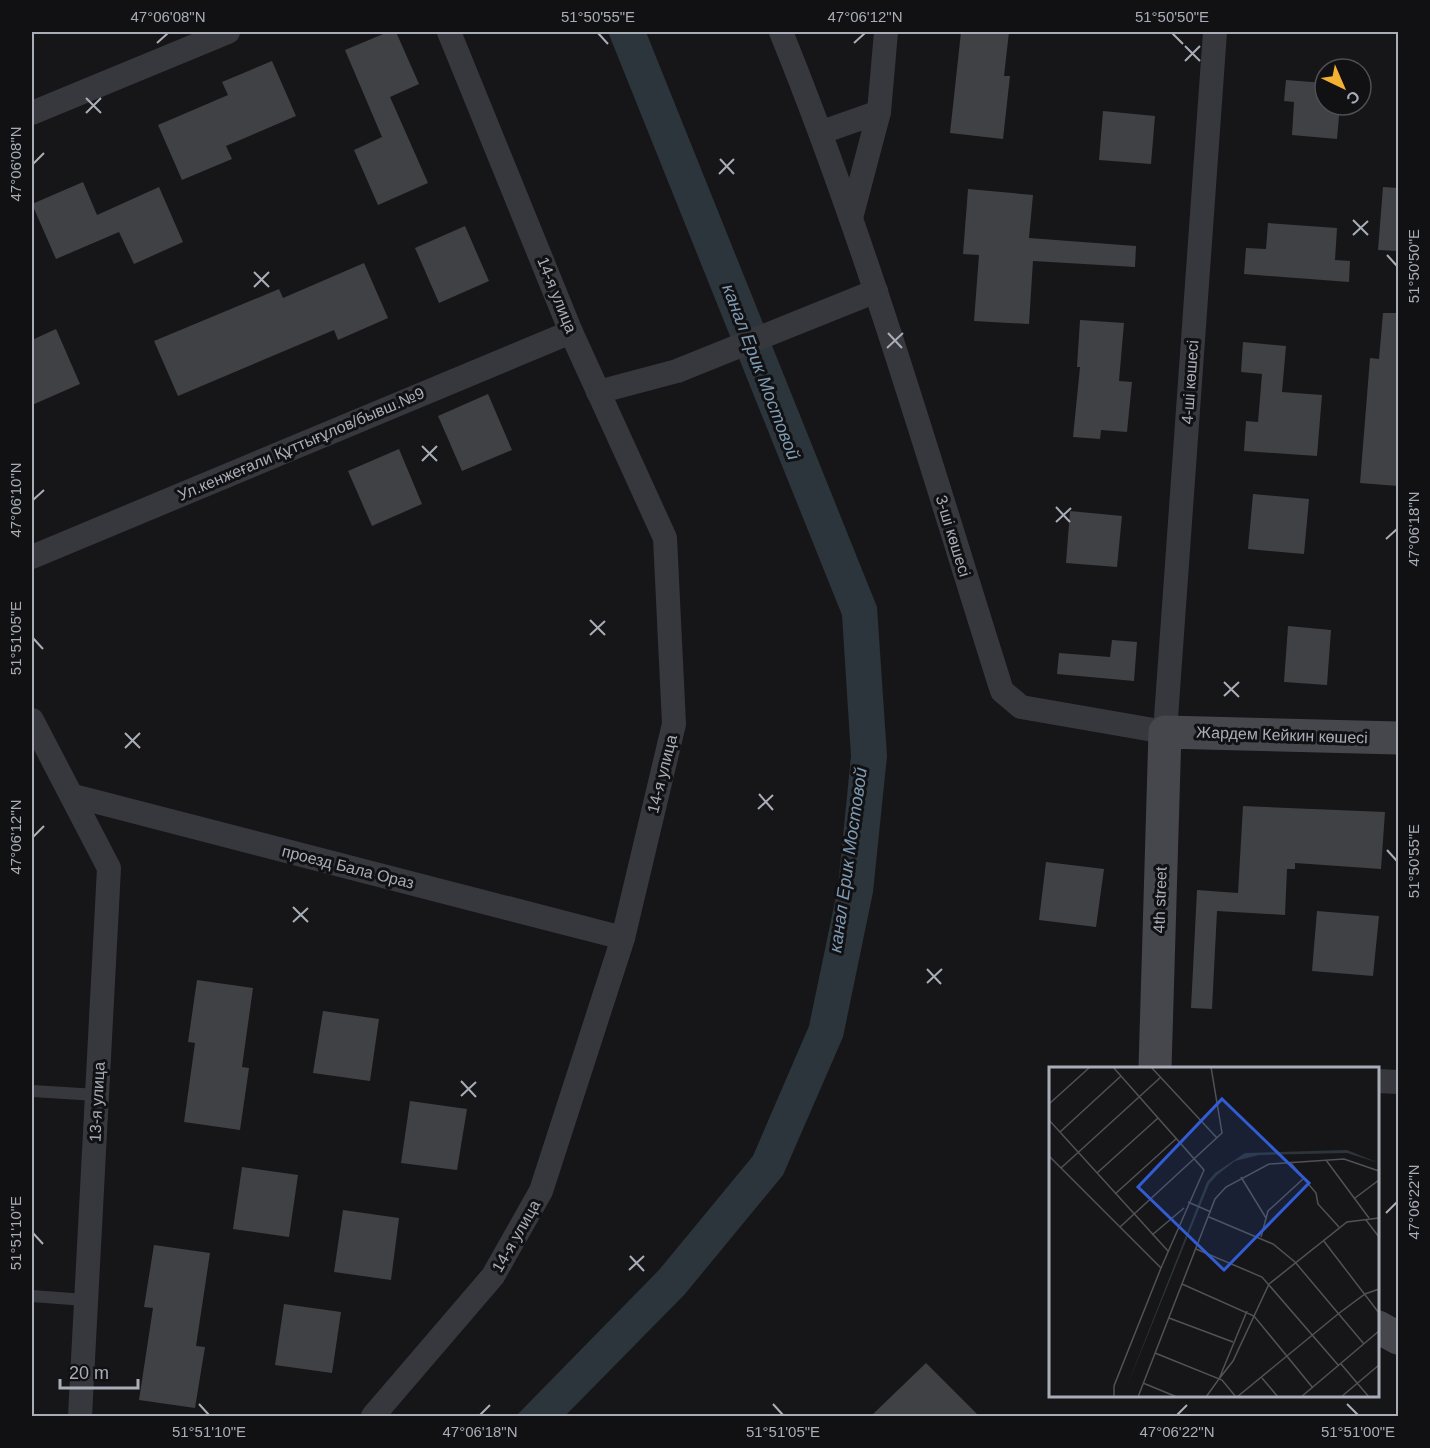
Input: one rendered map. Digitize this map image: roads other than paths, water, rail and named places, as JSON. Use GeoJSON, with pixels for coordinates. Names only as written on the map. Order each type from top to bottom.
{"type":"FeatureCollection","features":[{"type":"Feature","properties":{"kind":"street"},"geometry":{"type":"LineString","coordinates":[[32,113],[228,32]]}},
{"type":"Feature","properties":{"kind":"street","name":"14-я улица"},"geometry":{"type":"LineString","coordinates":[[373,1416],[493,1276],[541,1191],[623,938],[674,724],[665,538],[597,392],[449,32]]}},
{"type":"Feature","properties":{"kind":"street","name":"3-ші көшесі"},"geometry":{"type":"LineString","coordinates":[[781,32],[822,132],[876,291],[1002,691],[1021,707],[1165,732]]}},
{"type":"Feature","properties":{"kind":"street"},"geometry":{"type":"LineString","coordinates":[[851,218],[879,112],[886,32]]}},
{"type":"Feature","properties":{"kind":"street","name":"4-ші көшесі"},"geometry":{"type":"LineString","coordinates":[[1165,732],[1215,32]]}},
{"type":"Feature","properties":{"kind":"street"},"geometry":{"type":"LineString","coordinates":[[822,132],[879,112]]}},
{"type":"Feature","properties":{"kind":"street"},"geometry":{"type":"LineString","coordinates":[[597,392],[677,371],[876,291]]}},
{"type":"Feature","properties":{"kind":"street","name":"Ул.кенжеғали Құттығұлов/бывш.№9"},"geometry":{"type":"LineString","coordinates":[[32,557],[572,332]]}},
{"type":"Feature","properties":{"kind":"street","name":"13-я улица"},"geometry":{"type":"LineString","coordinates":[[32,720],[74,796],[109,868],[80,1416]]}},
{"type":"Feature","properties":{"kind":"street","name":"Жардем Кейкин көшесі"},"geometry":{"type":"LineString","coordinates":[[1165,732],[1398,738]]}},
{"type":"Feature","properties":{"kind":"street","name":"4th street"},"geometry":{"type":"LineString","coordinates":[[1160,1067],[1165,732]]}},
{"type":"Feature","properties":{"kind":"street","name":"проезд Бала Ораз"},"geometry":{"type":"LineString","coordinates":[[74,796],[623,938]]}},
{"type":"Feature","properties":{"kind":"street"},"geometry":{"type":"LineString","coordinates":[[1379,1081],[1398,1082]]}},
{"type":"Feature","properties":{"kind":"street"},"geometry":{"type":"LineString","coordinates":[[1379,1328],[1398,1338]]}},
{"type":"Feature","properties":{"kind":"lane"},"geometry":{"type":"LineString","coordinates":[[32,1091],[97,1095]]}},
{"type":"Feature","properties":{"kind":"lane"},"geometry":{"type":"LineString","coordinates":[[32,1296],[85,1300]]}},
{"type":"Feature","properties":{"kind":"water","name":"канал Ерик Мостовой"},"geometry":{"type":"Polygon","coordinates":[[[608,32],[646,32],[877,607],[887,756],[873,892],[843,1037],[783,1175],[685,1294],[565,1416],[516,1416],[659,1270],[753,1156],[809,1026],[838,887],[851,756],[842,615],[608,32]]]}}]}
